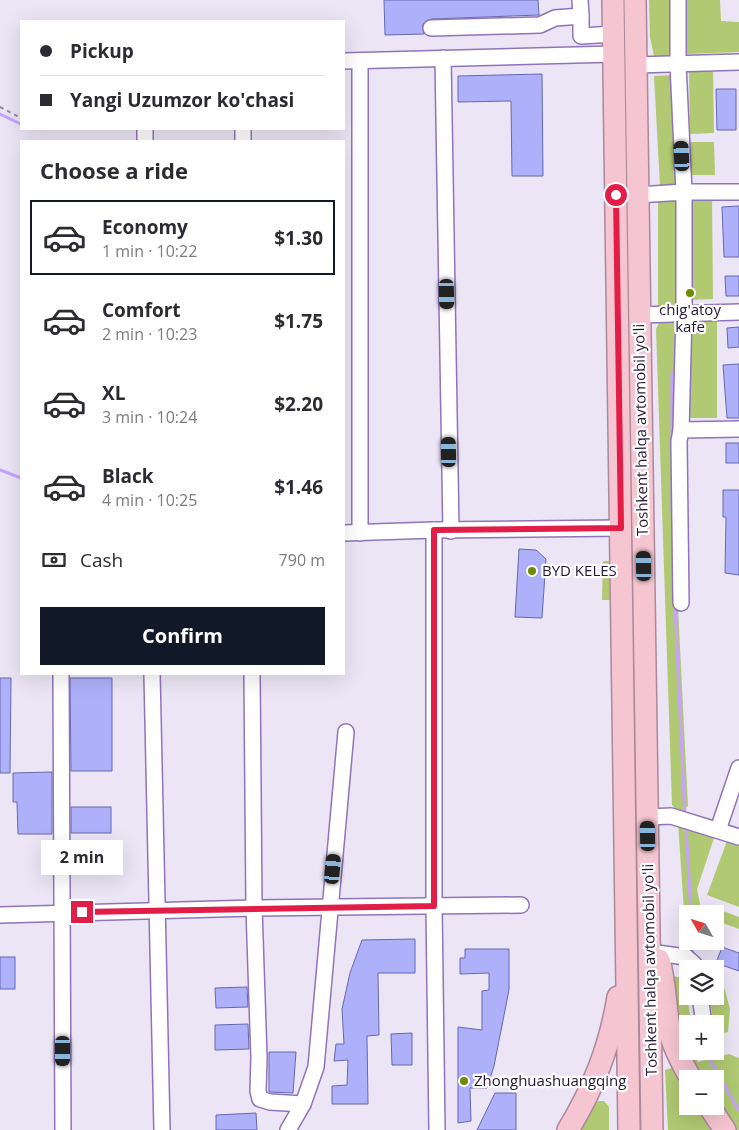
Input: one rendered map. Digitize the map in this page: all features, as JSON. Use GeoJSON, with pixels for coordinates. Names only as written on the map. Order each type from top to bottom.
{"type":"FeatureCollection","features":[{"type":"Feature","properties":{"kind":"highway","name":"Toshkent halqa avtomobil yo'li"},"geometry":{"type":"LineString","coordinates":[[613,0],[630,1130]]}},
{"type":"Feature","properties":{"kind":"highway","name":"Toshkent halqa avtomobil yo'li"},"geometry":{"type":"LineString","coordinates":[[635,0],[652,1130]]}},
{"type":"Feature","properties":{"kind":"highway"},"geometry":{"type":"LineString","coordinates":[[616,195],[638,195]]}},
{"type":"Feature","properties":{"kind":"highway"},"geometry":{"type":"LineString","coordinates":[[649,929],[663,974],[670,1034],[686,1070]]}},
{"type":"Feature","properties":{"kind":"highway"},"geometry":{"type":"LineString","coordinates":[[568,1130],[593,1084],[611,1038],[627,942]]}},
{"type":"Feature","properties":{"kind":"highway"},"geometry":{"type":"LineString","coordinates":[[715,1115],[725,1130]]}},
{"type":"Feature","properties":{"kind":"street"},"geometry":{"type":"LineString","coordinates":[[580,0],[581,36],[614,44]]}},
{"type":"Feature","properties":{"kind":"street"},"geometry":{"type":"LineString","coordinates":[[678,0],[678,64],[684,192],[684,312],[681,430],[679,441],[681,603]]}},
{"type":"Feature","properties":{"kind":"street"},"geometry":{"type":"LineString","coordinates":[[431,28],[540,25],[555,18],[581,16]]}},
{"type":"Feature","properties":{"kind":"street"},"geometry":{"type":"LineString","coordinates":[[345,61],[443,58],[614,44]]}},
{"type":"Feature","properties":{"kind":"street"},"geometry":{"type":"LineString","coordinates":[[443,58],[451,531]]}},
{"type":"Feature","properties":{"kind":"street"},"geometry":{"type":"LineString","coordinates":[[360,61],[360,533]]}},
{"type":"Feature","properties":{"kind":"street"},"geometry":{"type":"LineString","coordinates":[[636,65],[739,62]]}},
{"type":"Feature","properties":{"kind":"street"},"geometry":{"type":"LineString","coordinates":[[638,195],[684,192],[739,192]]}},
{"type":"Feature","properties":{"kind":"street"},"geometry":{"type":"LineString","coordinates":[[640,315],[684,312],[739,312]]}},
{"type":"Feature","properties":{"kind":"street"},"geometry":{"type":"LineString","coordinates":[[681,430],[739,429]]}},
{"type":"Feature","properties":{"kind":"street"},"geometry":{"type":"LineString","coordinates":[[345,533],[621,528]]}},
{"type":"Feature","properties":{"kind":"street"},"geometry":{"type":"LineString","coordinates":[[434,530],[434,906],[437,1130]]}},
{"type":"Feature","properties":{"kind":"street"},"geometry":{"type":"LineString","coordinates":[[61,675],[63,1130]]}},
{"type":"Feature","properties":{"kind":"street"},"geometry":{"type":"LineString","coordinates":[[152,675],[162,1130]]}},
{"type":"Feature","properties":{"kind":"street"},"geometry":{"type":"LineString","coordinates":[[252,675],[258,1090],[260,1099],[270,1102],[303,1104]]}},
{"type":"Feature","properties":{"kind":"street"},"geometry":{"type":"LineString","coordinates":[[288,1130],[303,1104],[316,1067],[346,732]]}},
{"type":"Feature","properties":{"kind":"street"},"geometry":{"type":"LineString","coordinates":[[718,830],[739,768]]}},
{"type":"Feature","properties":{"kind":"street"},"geometry":{"type":"LineString","coordinates":[[647,818],[671,816],[739,837]]}},
{"type":"Feature","properties":{"kind":"street"},"geometry":{"type":"LineString","coordinates":[[0,915],[254,908],[521,905]]}},
{"type":"Feature","properties":{"kind":"street"},"geometry":{"type":"LineString","coordinates":[[656,953],[686,957],[689,960]]}},
{"type":"Feature","properties":{"kind":"path"},"geometry":{"type":"LineString","coordinates":[[0,107],[20,117]]}},
{"type":"Feature","properties":{"kind":"green space"},"geometry":{"type":"Polygon","coordinates":[[[649,0],[672,0],[672,45],[668,57],[654,56],[650,37],[649,0]]]}},
{"type":"Feature","properties":{"kind":"green space"},"geometry":{"type":"Polygon","coordinates":[[[687,0],[720,0],[721,21],[739,22],[739,52],[687,54],[687,0]]]}},
{"type":"Feature","properties":{"kind":"green space"},"geometry":{"type":"Polygon","coordinates":[[[713,69],[714,133],[690,134],[689,70],[713,69]]]}},
{"type":"Feature","properties":{"kind":"green space"},"geometry":{"type":"Polygon","coordinates":[[[673,75],[678,185],[660,186],[654,76],[673,75]]]}},
{"type":"Feature","properties":{"kind":"green space"},"geometry":{"type":"Polygon","coordinates":[[[691,142],[714,142],[715,175],[691,175],[691,142]]]}},
{"type":"Feature","properties":{"kind":"green space"},"geometry":{"type":"Polygon","coordinates":[[[689,197],[712,197],[713,299],[690,300],[689,197]]]}},
{"type":"Feature","properties":{"kind":"green space"},"geometry":{"type":"Polygon","coordinates":[[[658,200],[678,200],[678,304],[670,308],[658,308],[658,200]]]}},
{"type":"Feature","properties":{"kind":"green space"},"geometry":{"type":"Polygon","coordinates":[[[625,214],[631,214],[642,971],[636,971],[625,214]]]}},
{"type":"Feature","properties":{"kind":"green space"},"geometry":{"type":"Polygon","coordinates":[[[687,320],[717,320],[717,418],[688,418],[687,320]]]}},
{"type":"Feature","properties":{"kind":"green space"},"geometry":{"type":"Polygon","coordinates":[[[676,321],[679,329],[678,607],[688,806],[680,813],[672,805],[656,329],[659,323],[676,321]]]}},
{"type":"Feature","properties":{"kind":"green space"},"geometry":{"type":"Polygon","coordinates":[[[603,561],[611,561],[611,600],[602,600],[603,561]]]}},
{"type":"Feature","properties":{"kind":"green space"},"geometry":{"type":"Polygon","coordinates":[[[678,823],[715,835],[697,889],[700,905],[684,905],[678,823]]]}},
{"type":"Feature","properties":{"kind":"green space"},"geometry":{"type":"Polygon","coordinates":[[[727,841],[739,846],[739,907],[707,895],[727,841]]]}},
{"type":"Feature","properties":{"kind":"green space"},"geometry":{"type":"Polygon","coordinates":[[[724,911],[739,917],[739,929],[724,923],[724,911]]]}},
{"type":"Feature","properties":{"kind":"green space"},"geometry":{"type":"Polygon","coordinates":[[[635,975],[641,975],[644,1130],[637,1130],[635,975]]]}},
{"type":"Feature","properties":{"kind":"green space"},"geometry":{"type":"Polygon","coordinates":[[[671,976],[679,977],[679,1005],[689,1005],[690,1015],[679,1015],[679,1029],[676,1016],[671,976]]]}},
{"type":"Feature","properties":{"kind":"green space"},"geometry":{"type":"Polygon","coordinates":[[[724,986],[730,1009],[728,1032],[724,1033],[724,1015],[712,1015],[711,1005],[724,1005],[724,986]]]}},
{"type":"Feature","properties":{"kind":"green space"},"geometry":{"type":"Polygon","coordinates":[[[729,1054],[739,1058],[739,1130],[733,1130],[723,1115],[724,1070],[693,1070],[689,1060],[697,1060],[698,1062],[724,1060],[724,1055],[729,1054]]]}},
{"type":"Feature","properties":{"kind":"green space"},"geometry":{"type":"Polygon","coordinates":[[[672,1068],[679,1075],[679,1115],[704,1115],[714,1130],[668,1130],[665,1070],[672,1068]]]}},
{"type":"Feature","properties":{"kind":"green space"},"geometry":{"type":"Polygon","coordinates":[[[598,1101],[604,1101],[609,1107],[609,1130],[578,1130],[593,1104],[598,1101]]]}},
{"type":"Feature","properties":{"kind":"building"},"geometry":{"type":"Polygon","coordinates":[[[384,0],[538,0],[539,15],[431,19],[423,24],[424,34],[385,35],[384,0]]]}},
{"type":"Feature","properties":{"kind":"building"},"geometry":{"type":"Polygon","coordinates":[[[542,74],[543,176],[512,176],[511,101],[458,102],[458,76],[542,74]]]}},
{"type":"Feature","properties":{"kind":"building"},"geometry":{"type":"Polygon","coordinates":[[[716,89],[736,89],[736,130],[717,130],[716,89]]]}},
{"type":"Feature","properties":{"kind":"building"},"geometry":{"type":"Polygon","coordinates":[[[739,206],[739,257],[724,257],[722,207],[739,206]]]}},
{"type":"Feature","properties":{"kind":"building"},"geometry":{"type":"Polygon","coordinates":[[[725,276],[739,276],[739,296],[726,296],[725,276]]]}},
{"type":"Feature","properties":{"kind":"building"},"geometry":{"type":"Polygon","coordinates":[[[739,327],[739,347],[728,348],[727,328],[739,327]]]}},
{"type":"Feature","properties":{"kind":"building"},"geometry":{"type":"Polygon","coordinates":[[[739,364],[739,418],[727,418],[723,365],[739,364]]]}},
{"type":"Feature","properties":{"kind":"building"},"geometry":{"type":"Polygon","coordinates":[[[726,443],[739,443],[739,463],[726,463],[726,443]]]}},
{"type":"Feature","properties":{"kind":"building"},"geometry":{"type":"Polygon","coordinates":[[[723,490],[739,490],[739,575],[725,573],[726,517],[723,517],[723,490]]]}},
{"type":"Feature","properties":{"kind":"building"},"geometry":{"type":"Polygon","coordinates":[[[519,549],[536,550],[546,559],[542,618],[515,617],[519,549]]]}},
{"type":"Feature","properties":{"kind":"building"},"geometry":{"type":"Polygon","coordinates":[[[0,678],[11,678],[10,773],[0,773],[0,678]]]}},
{"type":"Feature","properties":{"kind":"building"},"geometry":{"type":"Polygon","coordinates":[[[70,678],[112,678],[112,771],[71,771],[70,678]]]}},
{"type":"Feature","properties":{"kind":"building"},"geometry":{"type":"Polygon","coordinates":[[[52,772],[52,834],[18,834],[17,802],[13,802],[13,773],[52,772]]]}},
{"type":"Feature","properties":{"kind":"building"},"geometry":{"type":"Polygon","coordinates":[[[71,807],[111,807],[111,833],[71,833],[71,807]]]}},
{"type":"Feature","properties":{"kind":"building"},"geometry":{"type":"Polygon","coordinates":[[[415,939],[415,973],[378,973],[379,1035],[367,1036],[368,1104],[332,1104],[332,1086],[347,1085],[348,1060],[334,1061],[336,1044],[344,1044],[342,1009],[350,973],[362,940],[415,939]]]}},
{"type":"Feature","properties":{"kind":"building"},"geometry":{"type":"Polygon","coordinates":[[[724,948],[739,953],[739,971],[724,966],[724,960],[717,960],[721,950],[724,950],[724,948]]]}},
{"type":"Feature","properties":{"kind":"building"},"geometry":{"type":"Polygon","coordinates":[[[465,949],[509,949],[509,990],[494,1066],[487,1088],[470,1088],[471,1121],[458,1123],[458,1027],[482,1030],[482,991],[489,990],[489,973],[460,974],[460,958],[465,958],[465,949]]]}},
{"type":"Feature","properties":{"kind":"building"},"geometry":{"type":"Polygon","coordinates":[[[0,957],[15,957],[15,989],[0,989],[0,957]]]}},
{"type":"Feature","properties":{"kind":"building"},"geometry":{"type":"Polygon","coordinates":[[[247,987],[248,1007],[216,1008],[215,988],[247,987]]]}},
{"type":"Feature","properties":{"kind":"building"},"geometry":{"type":"Polygon","coordinates":[[[248,1024],[249,1049],[215,1050],[215,1025],[248,1024]]]}},
{"type":"Feature","properties":{"kind":"building"},"geometry":{"type":"Polygon","coordinates":[[[412,1033],[412,1065],[392,1065],[391,1034],[412,1033]]]}},
{"type":"Feature","properties":{"kind":"building"},"geometry":{"type":"Polygon","coordinates":[[[269,1052],[296,1052],[293,1093],[269,1092],[269,1052]]]}},
{"type":"Feature","properties":{"kind":"building"},"geometry":{"type":"Polygon","coordinates":[[[495,1093],[516,1093],[516,1130],[477,1130],[495,1093]]]}},
{"type":"Feature","properties":{"kind":"building"},"geometry":{"type":"Polygon","coordinates":[[[256,1113],[257,1130],[216,1130],[216,1115],[256,1113]]]}},
{"type":"Feature","properties":{"kind":"waterway"},"geometry":{"type":"LineString","coordinates":[[0,114],[20,124]]}},
{"type":"Feature","properties":{"kind":"waterway"},"geometry":{"type":"LineString","coordinates":[[672,372],[672,442]]}},
{"type":"Feature","properties":{"kind":"waterway"},"geometry":{"type":"LineString","coordinates":[[0,470],[20,478]]}},
{"type":"Feature","properties":{"kind":"waterway"},"geometry":{"type":"LineString","coordinates":[[672,483],[672,512]]}},
{"type":"Feature","properties":{"kind":"waterway"},"geometry":{"type":"LineString","coordinates":[[675,606],[685,817]]}},
{"type":"Feature","properties":{"kind":"waterway"},"geometry":{"type":"LineString","coordinates":[[686,825],[690,905]]}},
{"type":"Feature","properties":{"kind":"waterway"},"geometry":{"type":"LineString","coordinates":[[693,950],[693,956]]}},
{"type":"Feature","properties":{"kind":"waterway"},"geometry":{"type":"LineString","coordinates":[[710,1060],[739,1111]]}},
{"type":"Feature","properties":{"kind":"place","name":"chig'atoy kafe"},"geometry":{"type":"Point","coordinates":[690,293]}},
{"type":"Feature","properties":{"kind":"place","name":"BYD KELES"},"geometry":{"type":"Point","coordinates":[532,571]}},
{"type":"Feature","properties":{"kind":"place","name":"Zhonghuashuangqing"},"geometry":{"type":"Point","coordinates":[464,1081]}},
{"type":"Feature","properties":{"kind":"route"},"geometry":{"type":"LineString","coordinates":[[82,912],[434,906],[434,530],[621,528],[616,195]]}}]}
